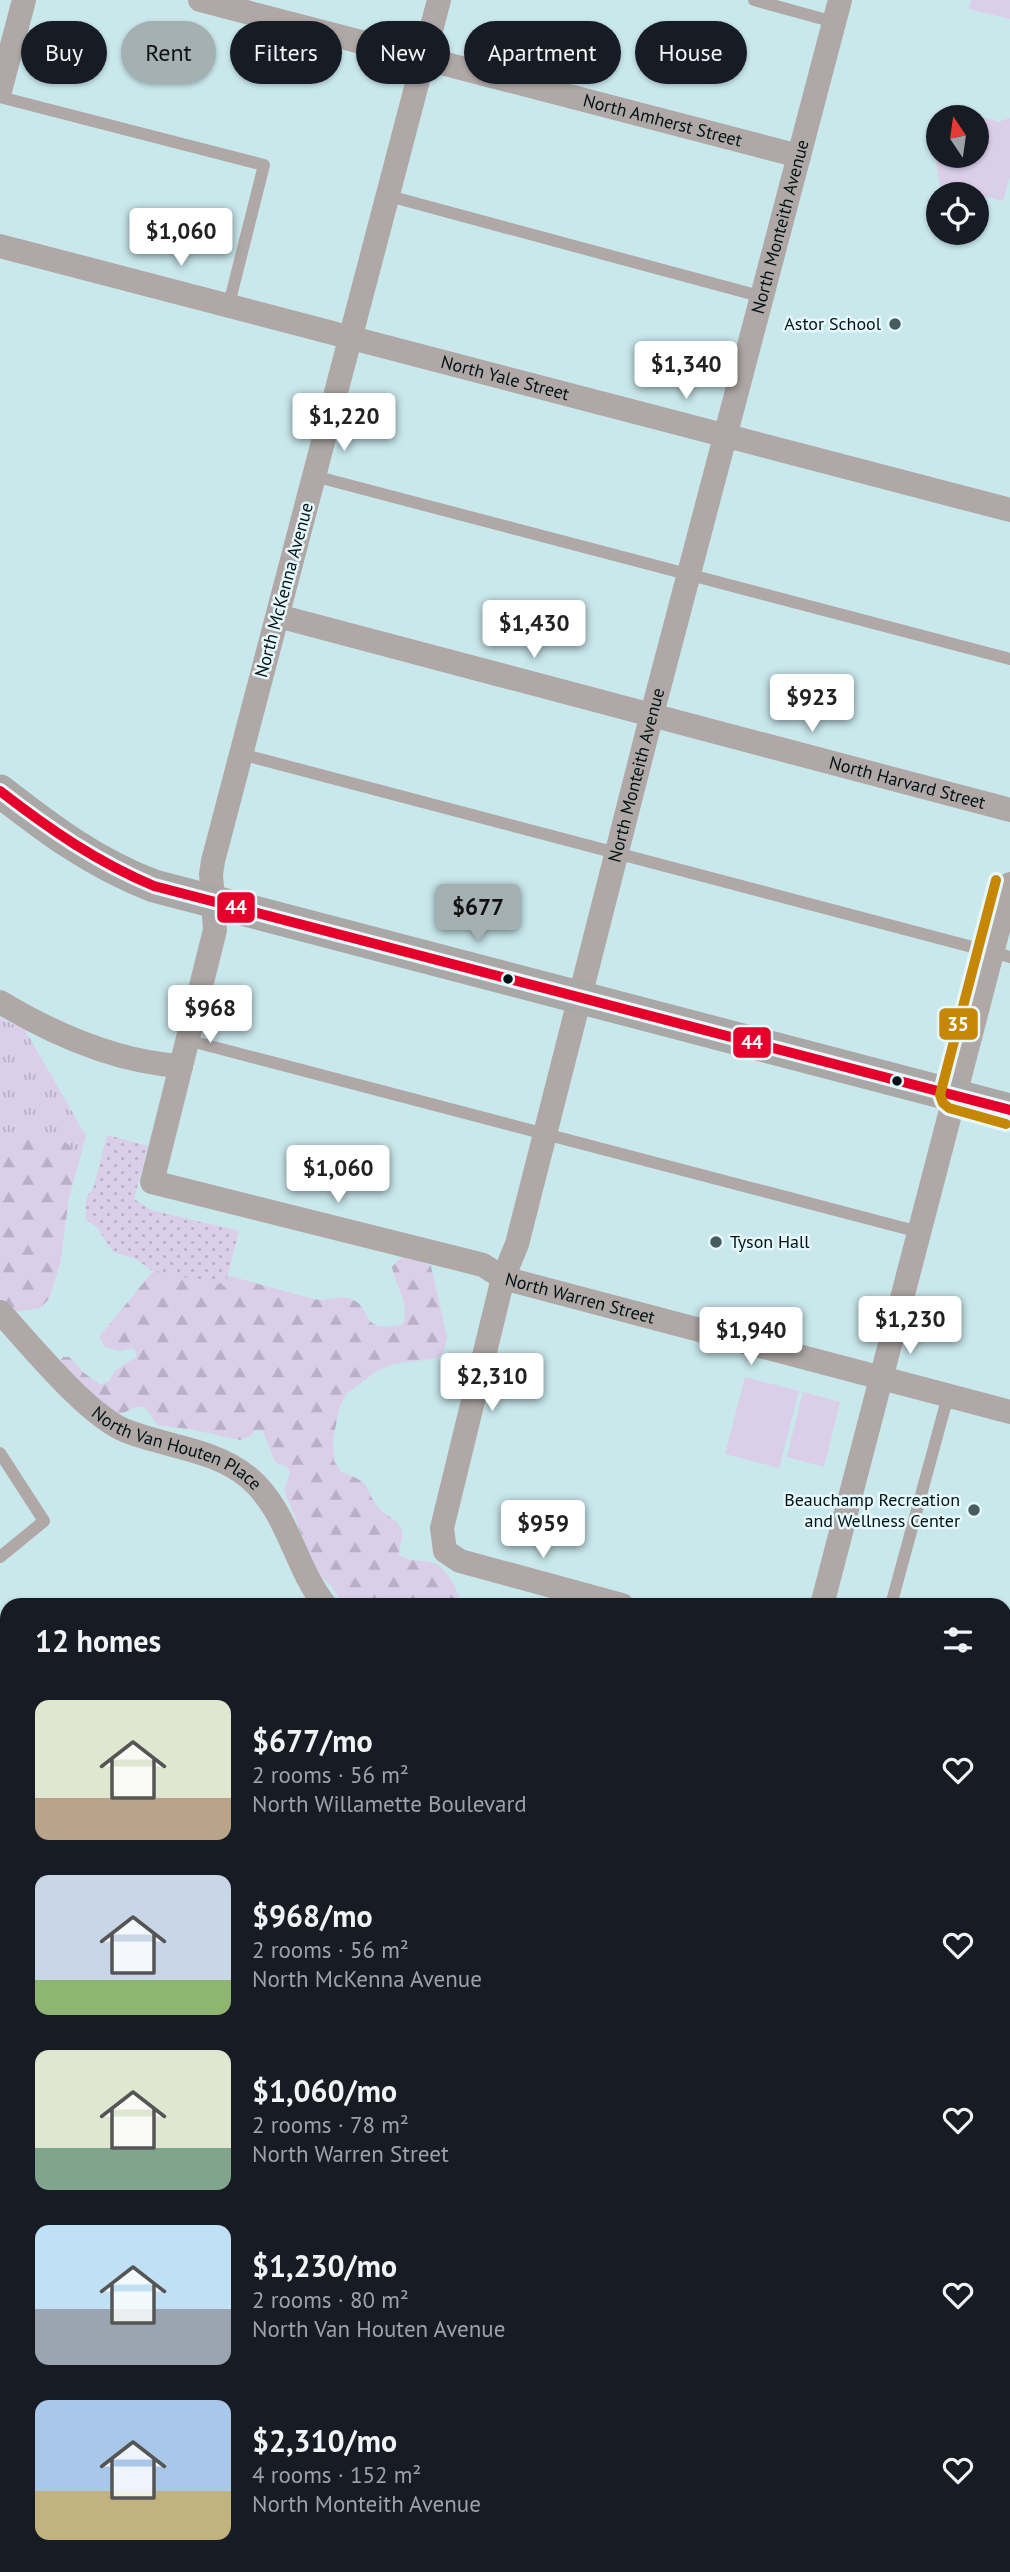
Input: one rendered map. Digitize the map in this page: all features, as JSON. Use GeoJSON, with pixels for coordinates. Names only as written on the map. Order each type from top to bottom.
{"type":"FeatureCollection","features":[{"type":"Feature","properties":{"kind":"main road"},"geometry":{"type":"LineString","coordinates":[[0,791],[58,835],[101,863],[154,886],[1010,1110]]}},
{"type":"Feature","properties":{"kind":"street"},"geometry":{"type":"LineString","coordinates":[[0,94],[24,0]]}},
{"type":"Feature","properties":{"kind":"street","name":"North Amherst Street"},"geometry":{"type":"LineString","coordinates":[[200,0],[356,41]]}},
{"type":"Feature","properties":{"kind":"street","name":"North McKenna Avenue"},"geometry":{"type":"LineString","coordinates":[[433,21],[439,0]]}},
{"type":"Feature","properties":{"kind":"street","name":"North Monteith Avenue"},"geometry":{"type":"LineString","coordinates":[[596,1598],[464,1563],[445,1551],[441,1537],[444,1514],[503,1278],[517,1244],[652,714],[837,11]]}},
{"type":"Feature","properties":{"kind":"street","name":"North Amherst Street"},"geometry":{"type":"LineString","coordinates":[[450,66],[799,156]]}},
{"type":"Feature","properties":{"kind":"street","name":"North McKenna Avenue"},"geometry":{"type":"LineString","coordinates":[[152,1182],[215,930],[211,874],[213,862],[417,84]]}},
{"type":"Feature","properties":{"kind":"street","name":"North Yale Street"},"geometry":{"type":"LineString","coordinates":[[0,246],[1010,510]]}},
{"type":"Feature","properties":{"kind":"street","name":"North Harvard Street"},"geometry":{"type":"LineString","coordinates":[[278,616],[1010,810]]}},
{"type":"Feature","properties":{"kind":"street"},"geometry":{"type":"LineString","coordinates":[[824,1598],[954,1095],[1001,954],[1010,884]]}},
{"type":"Feature","properties":{"kind":"street"},"geometry":{"type":"LineString","coordinates":[[0,1002],[37,1023],[86,1045],[140,1061],[181,1066]]}},
{"type":"Feature","properties":{"kind":"street","name":"North Warren Street"},"geometry":{"type":"LineString","coordinates":[[152,1182],[483,1265],[503,1278],[1010,1412]]}},
{"type":"Feature","properties":{"kind":"street","name":"North Van Houten Place"},"geometry":{"type":"LineString","coordinates":[[0,1312],[79,1396],[103,1417],[129,1431],[226,1463],[247,1477],[272,1503],[305,1574],[320,1598]]}},
{"type":"Feature","properties":{"kind":"lane"},"geometry":{"type":"LineString","coordinates":[[754,0],[837,11]]}},
{"type":"Feature","properties":{"kind":"lane"},"geometry":{"type":"LineString","coordinates":[[0,94],[264,165],[229,304]]}},
{"type":"Feature","properties":{"kind":"lane"},"geometry":{"type":"LineString","coordinates":[[389,196],[763,297]]}},
{"type":"Feature","properties":{"kind":"lane"},"geometry":{"type":"LineString","coordinates":[[314,476],[1010,659]]}},
{"type":"Feature","properties":{"kind":"lane"},"geometry":{"type":"LineString","coordinates":[[241,754],[1001,954]]}},
{"type":"Feature","properties":{"kind":"lane"},"geometry":{"type":"LineString","coordinates":[[187,1040],[919,1232]]}},
{"type":"Feature","properties":{"kind":"lane"},"geometry":{"type":"LineString","coordinates":[[893,1598],[948,1396]]}},
{"type":"Feature","properties":{"kind":"lane"},"geometry":{"type":"LineString","coordinates":[[0,1453],[44,1521],[0,1557]]}},
{"type":"Feature","properties":{"kind":"green space"},"geometry":{"type":"Polygon","coordinates":[[[971,0],[1010,0],[1010,19],[969,9],[971,0]]]}},
{"type":"Feature","properties":{"kind":"green space"},"geometry":{"type":"Polygon","coordinates":[[[1010,118],[1010,176],[1003,201],[989,198],[989,182],[939,182],[937,168],[989,168],[989,119],[998,122],[1010,118]]]}},
{"type":"Feature","properties":{"kind":"green space"},"geometry":{"type":"Polygon","coordinates":[[[0,1018],[25,1030],[86,1136],[79,1162],[64,1142],[41,1132],[24,1128],[0,1139],[0,1018]]]}},
{"type":"Feature","properties":{"kind":"green space"},"geometry":{"type":"Polygon","coordinates":[[[24,1128],[61,1138],[75,1151],[79,1162],[69,1198],[60,1264],[49,1299],[40,1308],[9,1313],[0,1304],[0,1139],[24,1128]]]}},
{"type":"Feature","properties":{"kind":"green space"},"geometry":{"type":"Polygon","coordinates":[[[107,1135],[148,1146],[134,1199],[151,1210],[239,1231],[225,1286],[151,1270],[136,1259],[113,1252],[98,1229],[86,1219],[87,1198],[93,1189],[107,1135]]]}},
{"type":"Feature","properties":{"kind":"green space"},"geometry":{"type":"Polygon","coordinates":[[[407,1256],[431,1266],[447,1337],[444,1350],[438,1358],[393,1364],[377,1371],[346,1394],[339,1409],[333,1440],[334,1461],[341,1472],[364,1483],[374,1502],[399,1525],[402,1534],[399,1555],[437,1565],[452,1581],[458,1598],[339,1598],[330,1584],[316,1573],[285,1493],[290,1471],[275,1462],[263,1431],[256,1430],[249,1437],[240,1440],[157,1425],[143,1407],[121,1414],[109,1411],[60,1361],[63,1357],[69,1357],[84,1373],[101,1385],[109,1381],[115,1371],[136,1357],[136,1351],[132,1348],[120,1351],[105,1347],[99,1337],[163,1259],[314,1299],[347,1298],[361,1306],[372,1323],[388,1327],[403,1324],[405,1316],[404,1302],[392,1267],[407,1256]]]}},
{"type":"Feature","properties":{"kind":"green space"},"geometry":{"type":"Polygon","coordinates":[[[745,1377],[799,1391],[779,1468],[725,1454],[745,1377]]]}},
{"type":"Feature","properties":{"kind":"green space"},"geometry":{"type":"Polygon","coordinates":[[[803,1392],[840,1402],[824,1467],[787,1457],[803,1392]]]}},
{"type":"Feature","properties":{"kind":"transit line","name":"44"},"geometry":{"type":"LineString","coordinates":[[0,791],[74,844],[154,886],[1010,1110]]}},
{"type":"Feature","properties":{"kind":"transit line","name":"35"},"geometry":{"type":"LineString","coordinates":[[996,880],[940,1095],[949,1108],[1006,1124]]}},
{"type":"Feature","properties":{"kind":"place","name":"Astor School"},"geometry":{"type":"Point","coordinates":[895,324]}},
{"type":"Feature","properties":{"kind":"place","name":"Tyson Hall"},"geometry":{"type":"Point","coordinates":[716,1242]}},
{"type":"Feature","properties":{"kind":"place","name":"Beauchamp Recreation and Wellness Center"},"geometry":{"type":"Point","coordinates":[974,1510]}}]}
